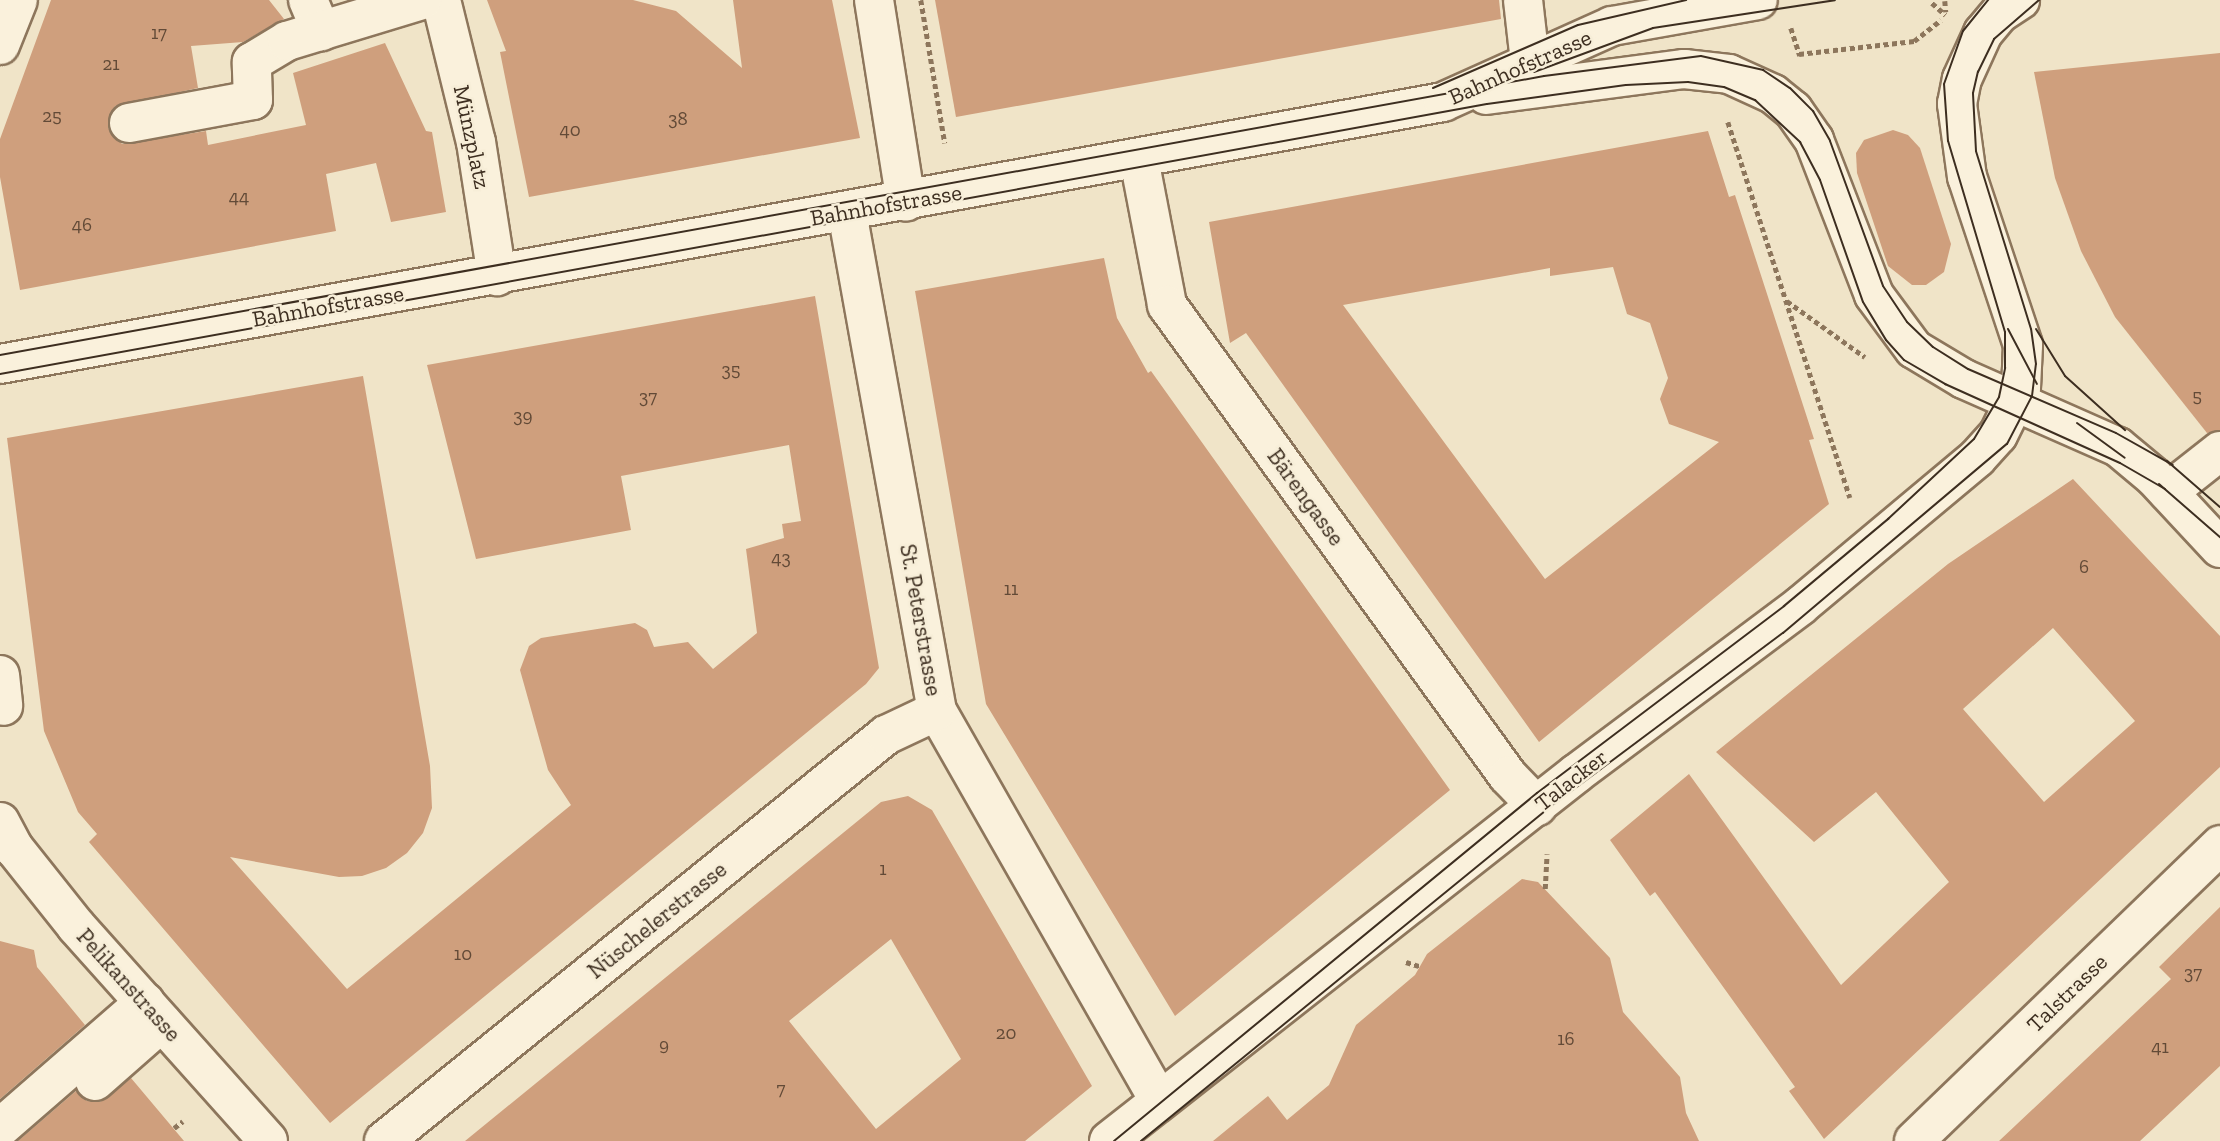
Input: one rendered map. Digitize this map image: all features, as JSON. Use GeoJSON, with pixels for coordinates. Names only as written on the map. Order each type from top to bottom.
{"type":"FeatureCollection","features":[{"type":"Feature","properties":{"kind":"street"},"geometry":{"type":"LineString","coordinates":[[0,45],[18,0]]}},
{"type":"Feature","properties":{"kind":"street"},"geometry":{"type":"LineString","coordinates":[[129,123],[253,100],[252,62],[287,41],[314,15],[422,0]]}},
{"type":"Feature","properties":{"kind":"street","name":"Münzplatz"},"geometry":{"type":"LineString","coordinates":[[441,0],[476,142],[498,276]]}},
{"type":"Feature","properties":{"kind":"street"},"geometry":{"type":"LineString","coordinates":[[874,0],[906,201]]}},
{"type":"Feature","properties":{"kind":"street"},"geometry":{"type":"LineString","coordinates":[[1523,0],[1530,61]]}},
{"type":"Feature","properties":{"kind":"street"},"geometry":{"type":"LineString","coordinates":[[2016,403],[2024,373],[2023,345],[1967,177],[1958,104],[1962,79],[1983,33],[2020,0]]}},
{"type":"Feature","properties":{"kind":"street","name":"Bahnhofstrasse"},"geometry":{"type":"LineString","coordinates":[[0,364],[498,276],[1443,102],[1530,61],[1628,22],[1773,10]]}},
{"type":"Feature","properties":{"kind":"street"},"geometry":{"type":"LineString","coordinates":[[1443,102],[1671,69],[1729,74],[1764,89],[1793,110],[1814,140],[1869,284],[1887,317],[1933,364],[2118,447],[2168,492],[2220,548]]}},
{"type":"Feature","properties":{"kind":"street","name":"Bärengasse"},"geometry":{"type":"LineString","coordinates":[[1139,159],[1167,305],[1508,776],[1537,806]]}},
{"type":"Feature","properties":{"kind":"street","name":"St. Peterstrasse"},"geometry":{"type":"LineString","coordinates":[[847,212],[937,711],[1159,1100]]}},
{"type":"Feature","properties":{"kind":"street","name":"Talacker"},"geometry":{"type":"LineString","coordinates":[[1109,1141],[1537,806],[1800,606],[1977,458],[2016,403]]}},
{"type":"Feature","properties":{"kind":"street"},"geometry":{"type":"LineString","coordinates":[[2168,492],[2220,451]]}},
{"type":"Feature","properties":{"kind":"street","name":"Nüschelerstrasse"},"geometry":{"type":"LineString","coordinates":[[384,1141],[887,735],[937,711]]}},
{"type":"Feature","properties":{"kind":"street","name":"Pelikanstrasse"},"geometry":{"type":"LineString","coordinates":[[0,822],[14,848],[53,897],[268,1141]]}},
{"type":"Feature","properties":{"kind":"street","name":"Talstrasse"},"geometry":{"type":"LineString","coordinates":[[1914,1141],[2220,845]]}},
{"type":"Feature","properties":{"kind":"street"},"geometry":{"type":"LineString","coordinates":[[95,1081],[154,1012]]}},
{"type":"Feature","properties":{"kind":"street"},"geometry":{"type":"LineString","coordinates":[[0,1128],[154,1012]]}},
{"type":"Feature","properties":{"kind":"path"},"geometry":{"type":"LineString","coordinates":[[921,0],[945,144]]}},
{"type":"Feature","properties":{"kind":"path"},"geometry":{"type":"LineString","coordinates":[[1773,10],[1802,64]]}},
{"type":"Feature","properties":{"kind":"path"},"geometry":{"type":"LineString","coordinates":[[1799,54],[1914,41],[1947,16]]}},
{"type":"Feature","properties":{"kind":"path"},"geometry":{"type":"LineString","coordinates":[[1725,111],[1850,498]]}},
{"type":"Feature","properties":{"kind":"path"},"geometry":{"type":"LineString","coordinates":[[1545,889],[1547,854]]}},
{"type":"Feature","properties":{"kind":"path"},"geometry":{"type":"LineString","coordinates":[[174,1128],[183,1121]]}},
{"type":"Feature","properties":{"kind":"building"},"geometry":{"type":"Polygon","coordinates":[[[51,0],[269,0],[284,19],[243,42],[191,46],[198,88],[115,106],[108,128],[122,144],[206,131],[208,145],[306,125],[293,73],[385,43],[426,131],[432,132],[446,212],[391,222],[376,163],[326,174],[336,231],[20,290],[0,177],[0,139],[51,0]]]}},
{"type":"Feature","properties":{"kind":"building"},"geometry":{"type":"Polygon","coordinates":[[[487,0],[633,0],[676,11],[742,68],[733,0],[832,0],[860,138],[529,197],[500,52],[506,51],[487,0]]]}},
{"type":"Feature","properties":{"kind":"building"},"geometry":{"type":"Polygon","coordinates":[[[935,0],[1499,0],[1501,19],[956,117],[935,0]]]}},
{"type":"Feature","properties":{"kind":"building"},"geometry":{"type":"Polygon","coordinates":[[[2220,53],[2220,430],[2207,433],[2115,317],[2081,251],[2055,178],[2034,72],[2220,53]]]}},
{"type":"Feature","properties":{"kind":"building"},"geometry":{"type":"Polygon","coordinates":[[[1893,130],[1908,135],[1920,148],[1951,244],[1944,272],[1926,285],[1912,285],[1888,266],[1857,173],[1856,153],[1864,140],[1893,130]]]}},
{"type":"Feature","properties":{"kind":"building"},"geometry":{"type":"Polygon","coordinates":[[[1708,131],[1729,197],[1735,195],[1814,439],[1809,440],[1829,504],[1539,742],[1246,333],[1230,343],[1209,222],[1708,131]],[[1613,267],[1550,276],[1550,268],[1343,305],[1545,579],[1719,442],[1669,424],[1660,399],[1668,378],[1650,323],[1627,314],[1613,267]]]}},
{"type":"Feature","properties":{"kind":"building"},"geometry":{"type":"Polygon","coordinates":[[[1104,258],[1117,318],[1148,373],[1151,371],[1450,790],[1175,1016],[986,704],[915,291],[1104,258]]]}},
{"type":"Feature","properties":{"kind":"building"},"geometry":{"type":"Polygon","coordinates":[[[815,296],[879,668],[866,684],[330,1123],[89,842],[97,834],[78,812],[44,731],[7,438],[363,376],[430,766],[432,808],[423,833],[407,853],[386,868],[362,876],[339,877],[230,857],[347,989],[571,805],[548,770],[520,670],[529,646],[541,638],[635,623],[647,630],[654,647],[688,642],[713,669],[757,633],[746,549],[784,538],[782,524],[801,521],[789,445],[621,476],[631,530],[476,559],[427,365],[815,296]]]}},
{"type":"Feature","properties":{"kind":"building"},"geometry":{"type":"Polygon","coordinates":[[[2073,479],[2220,636],[2220,767],[1824,1139],[1789,1091],[1795,1087],[1655,892],[1650,896],[1610,840],[1689,774],[1841,985],[1949,882],[1876,792],[1814,842],[1716,752],[1948,564],[2073,479]],[[2053,628],[1963,709],[2044,802],[2135,721],[2053,628]]]}},
{"type":"Feature","properties":{"kind":"building"},"geometry":{"type":"Polygon","coordinates":[[[908,796],[932,810],[1092,1086],[1025,1141],[465,1141],[881,802],[908,796]],[[891,939],[789,1021],[876,1129],[961,1059],[891,939]]]}},
{"type":"Feature","properties":{"kind":"building"},"geometry":{"type":"Polygon","coordinates":[[[1522,879],[1538,882],[1610,958],[1623,1012],[1680,1077],[1686,1113],[1699,1141],[1213,1141],[1268,1096],[1287,1120],[1329,1085],[1356,1025],[1415,975],[1427,954],[1522,879]]]}},
{"type":"Feature","properties":{"kind":"building"},"geometry":{"type":"Polygon","coordinates":[[[2220,907],[2220,1066],[2140,1141],[1999,1141],[2171,979],[2159,967],[2220,907]]]}},
{"type":"Feature","properties":{"kind":"building"},"geometry":{"type":"Polygon","coordinates":[[[0,941],[34,950],[37,967],[85,1025],[0,1099],[0,941]]]}},
{"type":"Feature","properties":{"kind":"building"},"geometry":{"type":"Polygon","coordinates":[[[131,1078],[184,1141],[18,1141],[76,1091],[87,1101],[100,1102],[131,1078]]]}},
{"type":"Feature","properties":{"kind":"tram line"},"geometry":{"type":"LineString","coordinates":[[1433,88],[1578,25],[1686,0]]}},
{"type":"Feature","properties":{"kind":"tram line"},"geometry":{"type":"LineString","coordinates":[[1534,72],[1653,28],[1835,0]]}},
{"type":"Feature","properties":{"kind":"tram line"},"geometry":{"type":"LineString","coordinates":[[1114,1141],[1537,793],[1784,606],[1888,519],[1974,439],[1999,397],[2005,368],[2005,332],[1948,141],[1944,84],[1963,31],[1988,0]]}},
{"type":"Feature","properties":{"kind":"tram line"},"geometry":{"type":"LineString","coordinates":[[1141,1141],[1550,807],[1783,633],[2007,444],[2032,396],[2036,364],[2031,329],[1976,151],[1973,93],[1978,72],[1994,39],[2039,0]]}},
{"type":"Feature","properties":{"kind":"tram line"},"geometry":{"type":"LineString","coordinates":[[0,355],[1544,76],[1701,56],[1763,70],[1790,88],[1813,111],[1830,141],[1883,286],[1907,322],[1933,347],[1968,369],[2116,433],[2173,465]]}},
{"type":"Feature","properties":{"kind":"tram line"},"geometry":{"type":"LineString","coordinates":[[0,374],[1487,104],[1626,85],[1688,82],[1724,87],[1755,100],[1800,142],[1820,180],[1863,302],[1886,340],[1904,360],[1945,384],[2120,463],[2165,489]]}},
{"type":"Feature","properties":{"kind":"tram line"},"geometry":{"type":"LineString","coordinates":[[2008,329],[2037,384]]}},
{"type":"Feature","properties":{"kind":"tram line"},"geometry":{"type":"LineString","coordinates":[[2036,329],[2065,376],[2125,430]]}},
{"type":"Feature","properties":{"kind":"tram line"},"geometry":{"type":"LineString","coordinates":[[2077,423],[2125,458]]}},
{"type":"Feature","properties":{"kind":"tram line"},"geometry":{"type":"LineString","coordinates":[[2167,461],[2220,507]]}},
{"type":"Feature","properties":{"kind":"tram line"},"geometry":{"type":"LineString","coordinates":[[2159,484],[2220,537]]}}]}
